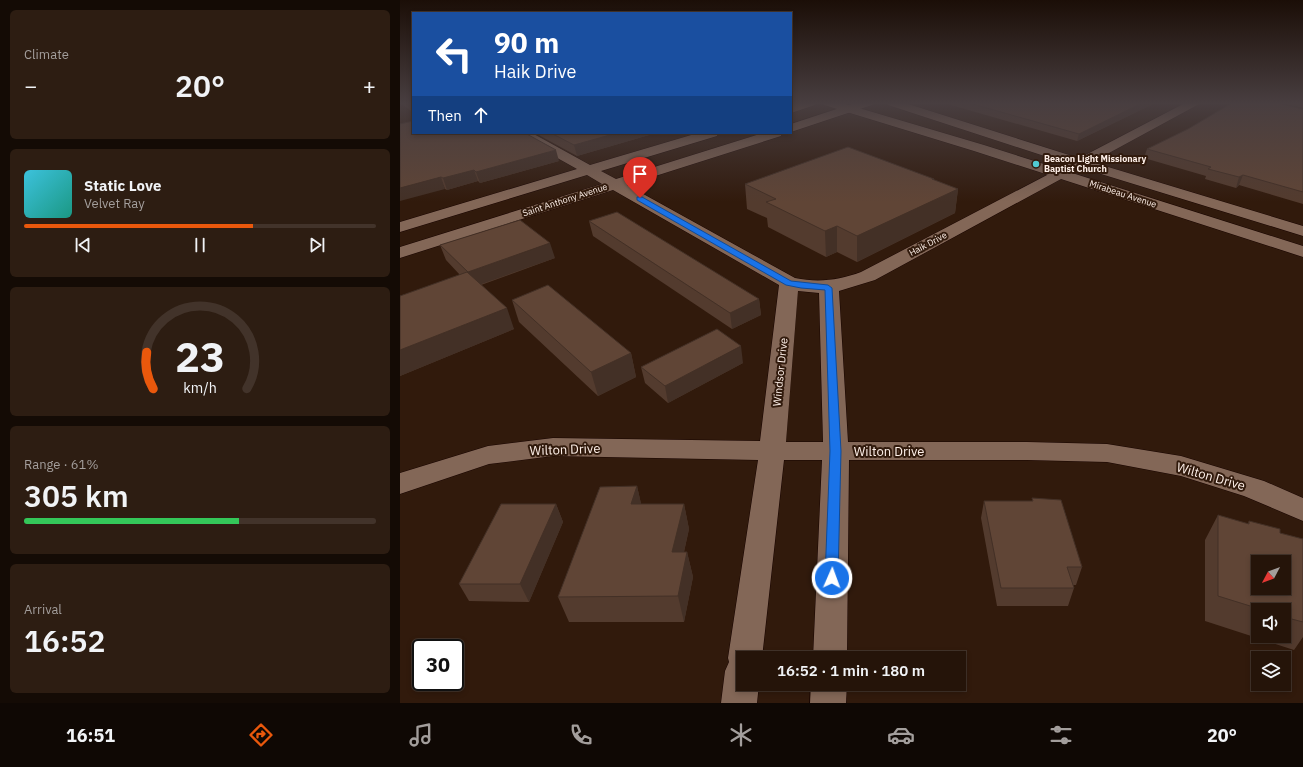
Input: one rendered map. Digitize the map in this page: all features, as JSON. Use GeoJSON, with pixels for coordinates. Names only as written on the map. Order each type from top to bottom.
{"type":"FeatureCollection","features":[{"type":"Feature","properties":{"kind":"street"},"geometry":{"type":"LineString","coordinates":[[528,136],[789,283]]}},
{"type":"Feature","properties":{"kind":"street","name":"Saint Anthony Avenue"},"geometry":{"type":"LineString","coordinates":[[400,227],[703,136]]}},
{"type":"Feature","properties":{"kind":"street","name":"Saint Anthony Avenue"},"geometry":{"type":"LineString","coordinates":[[400,253],[767,136]]}},
{"type":"Feature","properties":{"kind":"street","name":"Mirabeau Avenue"},"geometry":{"type":"LineString","coordinates":[[937,136],[1303,252]]}},
{"type":"Feature","properties":{"kind":"street","name":"Mirabeau Avenue"},"geometry":{"type":"LineString","coordinates":[[995,136],[1303,231]]}},
{"type":"Feature","properties":{"kind":"street","name":"Haik Drive"},"geometry":{"type":"LineString","coordinates":[[789,283],[801,286],[828,288],[845,285],[868,276],[1132,136]]}},
{"type":"Feature","properties":{"kind":"street","name":"Windsor Drive"},"geometry":{"type":"LineString","coordinates":[[746,651],[772,451],[789,283]]}},
{"type":"Feature","properties":{"kind":"street"},"geometry":{"type":"LineString","coordinates":[[828,288],[836,451],[830,651]]}},
{"type":"Feature","properties":{"kind":"street","name":"Wilton Drive"},"geometry":{"type":"LineString","coordinates":[[400,484],[426,474],[488,455],[553,447],[772,451],[1027,451],[1107,453],[1181,466],[1254,488],[1303,510]]}},
{"type":"Feature","properties":{"kind":"street"},"geometry":{"type":"LineString","coordinates":[[739,703],[740,691]]}},
{"type":"Feature","properties":{"kind":"street"},"geometry":{"type":"LineString","coordinates":[[828,703],[829,691]]}},
{"type":"Feature","properties":{"kind":"building"},"geometry":{"type":"Polygon","coordinates":[[[400,136],[530,136],[556,150],[476,172],[474,170],[400,188],[400,136]]]}},
{"type":"Feature","properties":{"kind":"building"},"geometry":{"type":"Polygon","coordinates":[[[556,136],[607,136],[574,145],[556,136]]]}},
{"type":"Feature","properties":{"kind":"building"},"geometry":{"type":"Polygon","coordinates":[[[1174,136],[1303,136],[1303,192],[1243,175],[1239,177],[1208,169],[1211,167],[1147,149],[1174,136]]]}},
{"type":"Feature","properties":{"kind":"building"},"geometry":{"type":"Polygon","coordinates":[[[848,147],[958,189],[857,236],[837,226],[825,231],[766,202],[776,199],[745,184],[848,147]]]}},
{"type":"Feature","properties":{"kind":"building"},"geometry":{"type":"Polygon","coordinates":[[[617,212],[759,299],[730,313],[589,221],[617,212]]]}},
{"type":"Feature","properties":{"kind":"building"},"geometry":{"type":"Polygon","coordinates":[[[520,220],[550,243],[468,272],[440,245],[520,220]]]}},
{"type":"Feature","properties":{"kind":"building"},"geometry":{"type":"Polygon","coordinates":[[[467,272],[507,308],[400,350],[400,296],[467,272]]]}},
{"type":"Feature","properties":{"kind":"building"},"geometry":{"type":"Polygon","coordinates":[[[548,285],[631,353],[591,372],[512,300],[548,285]]]}},
{"type":"Feature","properties":{"kind":"building"},"geometry":{"type":"Polygon","coordinates":[[[717,329],[741,346],[665,386],[641,367],[717,329]]]}},
{"type":"Feature","properties":{"kind":"building"},"geometry":{"type":"Polygon","coordinates":[[[637,486],[631,504],[684,504],[672,552],[687,552],[678,596],[558,597],[600,487],[637,486]]]}},
{"type":"Feature","properties":{"kind":"building"},"geometry":{"type":"Polygon","coordinates":[[[1032,498],[1061,500],[1082,567],[1067,567],[1074,588],[1001,588],[984,501],[1033,501],[1032,498]]]}},
{"type":"Feature","properties":{"kind":"building"},"geometry":{"type":"Polygon","coordinates":[[[501,504],[556,504],[520,584],[459,584],[501,504]]]}},
{"type":"Feature","properties":{"kind":"building"},"geometry":{"type":"Polygon","coordinates":[[[1218,515],[1249,524],[1249,521],[1280,529],[1280,533],[1303,539],[1303,622],[1291,619],[1291,603],[1251,603],[1251,606],[1218,596],[1218,515]]]}},
{"type":"Feature","properties":{"kind":"place","name":"Beacon Light Missionary Baptist Church"},"geometry":{"type":"Point","coordinates":[1036,164]}},
{"type":"Feature","properties":{"kind":"route"},"geometry":{"type":"LineString","coordinates":[[640,198],[789,283],[801,286],[828,288],[836,451],[832,578]]}}]}
